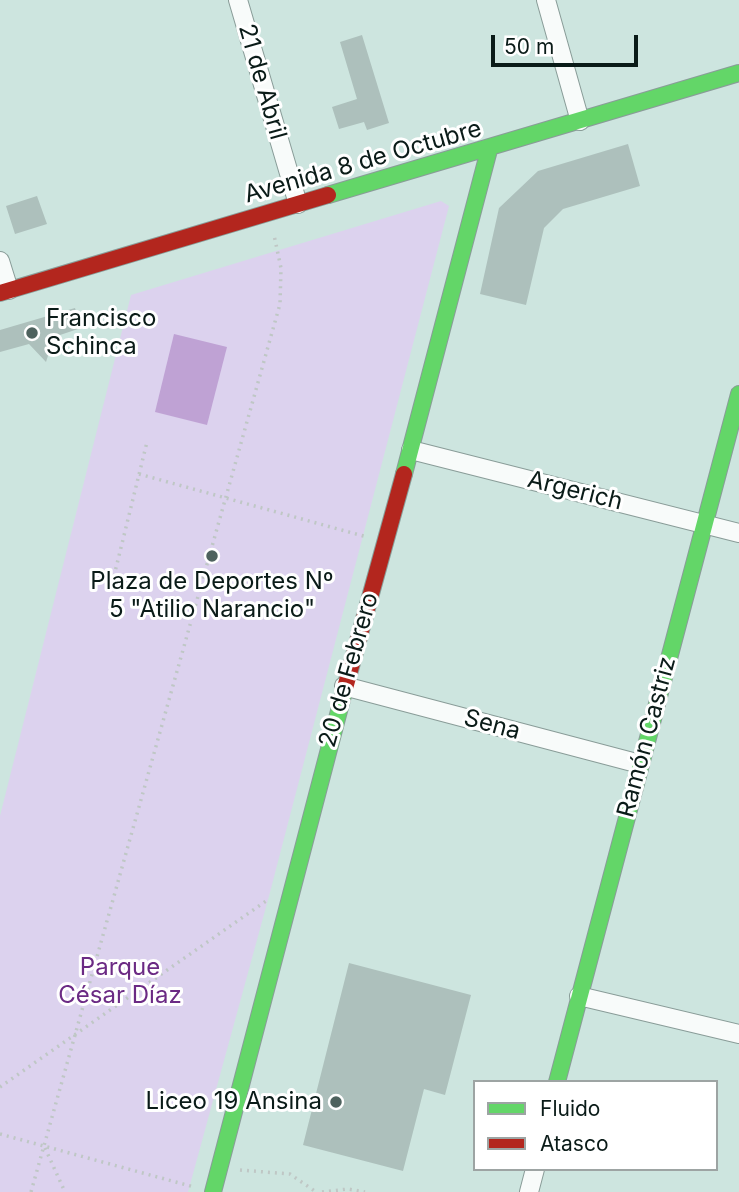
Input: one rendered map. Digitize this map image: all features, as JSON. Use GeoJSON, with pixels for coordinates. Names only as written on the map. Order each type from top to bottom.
{"type":"FeatureCollection","features":[{"type":"Feature","properties":{"kind":"main road","name":"Avenida 8 de Octubre"},"geometry":{"type":"LineString","coordinates":[[4,291],[489,150],[739,73]]}},
{"type":"Feature","properties":{"kind":"main road","name":"20 de Febrero"},"geometry":{"type":"LineString","coordinates":[[213,1192],[291,884],[411,450],[489,150]]}},
{"type":"Feature","properties":{"kind":"main road","name":"Ramón Castriz"},"geometry":{"type":"LineString","coordinates":[[558,1080],[739,394]]}},
{"type":"Feature","properties":{"kind":"street","name":"21 de Abril"},"geometry":{"type":"LineString","coordinates":[[238,0],[298,204]]}},
{"type":"Feature","properties":{"kind":"street"},"geometry":{"type":"LineString","coordinates":[[546,0],[580,121]]}},
{"type":"Feature","properties":{"kind":"street"},"geometry":{"type":"LineString","coordinates":[[0,261],[4,291]]}},
{"type":"Feature","properties":{"kind":"street","name":"Argerich"},"geometry":{"type":"LineString","coordinates":[[411,450],[739,533]]}},
{"type":"Feature","properties":{"kind":"street","name":"Sena"},"geometry":{"type":"LineString","coordinates":[[344,686],[640,764]]}},
{"type":"Feature","properties":{"kind":"street"},"geometry":{"type":"LineString","coordinates":[[579,996],[739,1034]]}},
{"type":"Feature","properties":{"kind":"street"},"geometry":{"type":"LineString","coordinates":[[529,1192],[534,1171]]}},
{"type":"Feature","properties":{"kind":"path"},"geometry":{"type":"LineString","coordinates":[[31,1192],[280,304],[281,268],[270,213]]}},
{"type":"Feature","properties":{"kind":"path"},"geometry":{"type":"LineString","coordinates":[[114,576],[147,442]]}},
{"type":"Feature","properties":{"kind":"path"},"geometry":{"type":"LineString","coordinates":[[139,474],[385,542]]}},
{"type":"Feature","properties":{"kind":"path"},"geometry":{"type":"LineString","coordinates":[[0,1087],[291,884]]}},
{"type":"Feature","properties":{"kind":"path"},"geometry":{"type":"LineString","coordinates":[[0,1134],[213,1192]]}},
{"type":"Feature","properties":{"kind":"path"},"geometry":{"type":"LineString","coordinates":[[44,1146],[65,1192]]}},
{"type":"Feature","properties":{"kind":"path"},"geometry":{"type":"LineString","coordinates":[[219,1169],[290,1174],[316,1192]]}},
{"type":"Feature","properties":{"kind":"path"},"geometry":{"type":"LineString","coordinates":[[322,1192],[348,1189],[365,1192]]}},
{"type":"Feature","properties":{"kind":"green space","name":"Plaza de Deportes Nº 5 \"Atilio Narancio\""},"geometry":{"type":"Polygon","coordinates":[[[441,201],[449,206],[269,896],[188,1192],[0,1192],[0,816],[131,295],[441,201]]]}},
{"type":"Feature","properties":{"kind":"shaded area"},"geometry":{"type":"Polygon","coordinates":[[[174,334],[227,347],[207,425],[155,412],[174,334]]]}},
{"type":"Feature","properties":{"kind":"building"},"geometry":{"type":"Polygon","coordinates":[[[362,35],[389,123],[367,130],[364,122],[339,129],[332,107],[357,99],[340,42],[362,35]]]}},
{"type":"Feature","properties":{"kind":"building"},"geometry":{"type":"Polygon","coordinates":[[[628,144],[640,186],[563,209],[544,228],[526,305],[480,294],[499,208],[538,171],[628,144]]]}},
{"type":"Feature","properties":{"kind":"building"},"geometry":{"type":"Polygon","coordinates":[[[37,196],[47,224],[15,234],[6,206],[37,196]]]}},
{"type":"Feature","properties":{"kind":"building","name":"Francisco Schinca"},"geometry":{"type":"Polygon","coordinates":[[[75,308],[81,328],[54,337],[46,362],[29,344],[0,352],[0,330],[75,308]]]}},
{"type":"Feature","properties":{"kind":"building"},"geometry":{"type":"Polygon","coordinates":[[[349,963],[471,995],[445,1095],[424,1089],[403,1171],[303,1145],[349,963]]]}},
{"type":"Feature","properties":{"kind":"traffic: fast"},"geometry":{"type":"LineString","coordinates":[[328,195],[739,73]]}},
{"type":"Feature","properties":{"kind":"traffic: fast"},"geometry":{"type":"LineString","coordinates":[[404,474],[489,150]]}},
{"type":"Feature","properties":{"kind":"traffic: fast"},"geometry":{"type":"LineString","coordinates":[[558,1080],[739,394]]}},
{"type":"Feature","properties":{"kind":"traffic: fast"},"geometry":{"type":"LineString","coordinates":[[213,1192],[345,688]]}},
{"type":"Feature","properties":{"kind":"traffic: jam"},"geometry":{"type":"LineString","coordinates":[[0,293],[328,195]]}},
{"type":"Feature","properties":{"kind":"traffic: jam"},"geometry":{"type":"LineString","coordinates":[[345,688],[404,474]]}},
{"type":"Feature","properties":{"kind":"place","name":"Francisco Schinca"},"geometry":{"type":"Point","coordinates":[32,333]}},
{"type":"Feature","properties":{"kind":"place","name":"Plaza de Deportes Nº 5 \"Atilio Narancio\""},"geometry":{"type":"Point","coordinates":[212,556]}},
{"type":"Feature","properties":{"kind":"place","name":"Liceo 19 Ansina"},"geometry":{"type":"Point","coordinates":[336,1102]}},
{"type":"Feature","properties":{"kind":"park label","name":"Parque César Díaz"},"geometry":{"type":"Point","coordinates":[120,982]}}]}
